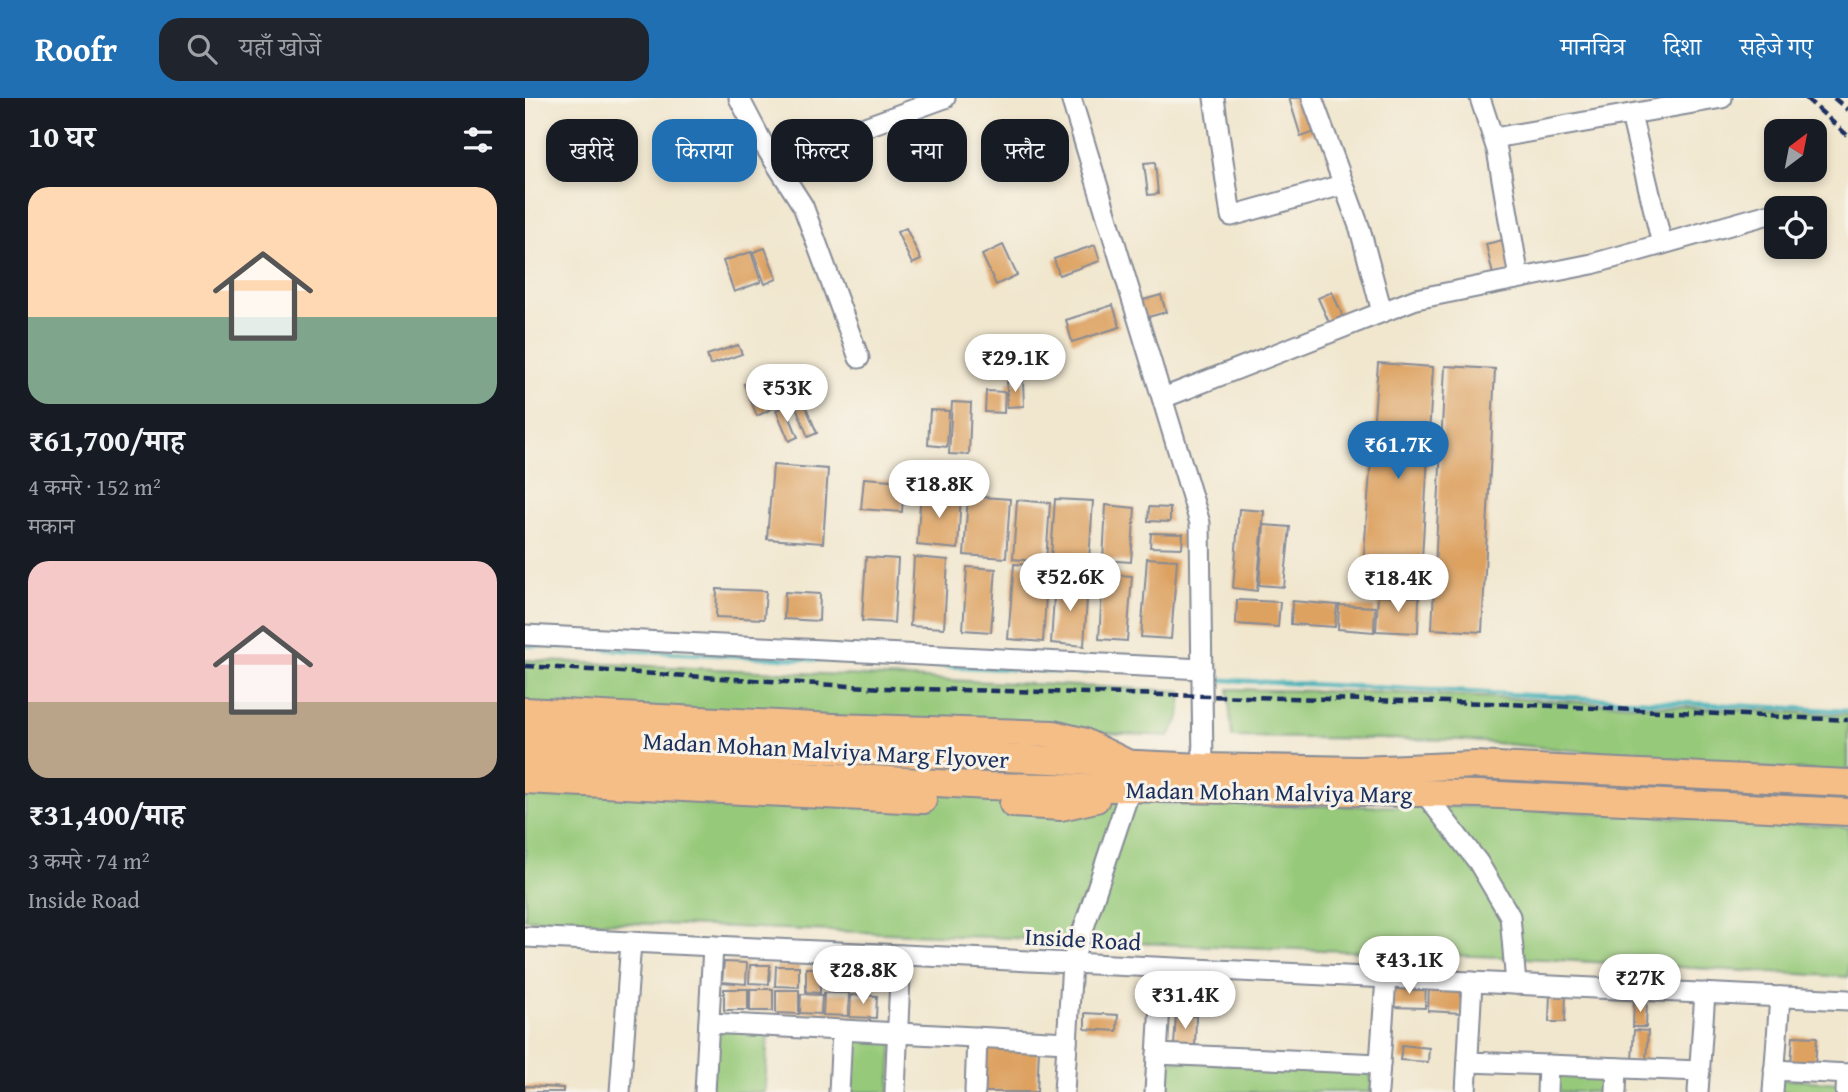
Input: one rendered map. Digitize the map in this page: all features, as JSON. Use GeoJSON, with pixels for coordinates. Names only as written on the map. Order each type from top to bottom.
{"type":"FeatureCollection","features":[{"type":"Feature","properties":{"kind":"main road"},"geometry":{"type":"LineString","coordinates":[[525,711],[834,727],[1053,734],[1098,746],[1123,781],[1089,803],[1061,807],[525,780]]}},
{"type":"Feature","properties":{"kind":"main road","name":"Madan Mohan Malviya Marg Flyover"},"geometry":{"type":"LineString","coordinates":[[525,736],[1064,761],[1123,781]]}},
{"type":"Feature","properties":{"kind":"main road","name":"Madan Mohan Malviya Marg Flyover"},"geometry":{"type":"LineString","coordinates":[[525,758],[1063,788],[1123,781]]}},
{"type":"Feature","properties":{"kind":"main road","name":"Madan Mohan Malviya Marg"},"geometry":{"type":"LineString","coordinates":[[1123,781],[1203,767],[1360,770],[1475,765],[1848,783]]}},
{"type":"Feature","properties":{"kind":"main road","name":"Madan Mohan Malviya Marg"},"geometry":{"type":"LineString","coordinates":[[1123,781],[1848,812]]}},
{"type":"Feature","properties":{"kind":"street"},"geometry":{"type":"LineString","coordinates":[[739,98],[771,155]]}},
{"type":"Feature","properties":{"kind":"street"},"geometry":{"type":"LineString","coordinates":[[873,124],[945,98]]}},
{"type":"Feature","properties":{"kind":"street"},"geometry":{"type":"LineString","coordinates":[[1071,98],[1200,523],[1203,767]]}},
{"type":"Feature","properties":{"kind":"street"},"geometry":{"type":"LineString","coordinates":[[1215,98],[1231,216],[1342,185]]}},
{"type":"Feature","properties":{"kind":"street"},"geometry":{"type":"LineString","coordinates":[[1312,98],[1360,229],[1382,312]]}},
{"type":"Feature","properties":{"kind":"street"},"geometry":{"type":"LineString","coordinates":[[1480,98],[1494,138],[1519,278]]}},
{"type":"Feature","properties":{"kind":"street"},"geometry":{"type":"LineString","coordinates":[[1494,138],[1722,98]]}},
{"type":"Feature","properties":{"kind":"street"},"geometry":{"type":"LineString","coordinates":[[1631,115],[1662,244]]}},
{"type":"Feature","properties":{"kind":"street"},"geometry":{"type":"LineString","coordinates":[[788,182],[803,206],[859,358]]}},
{"type":"Feature","properties":{"kind":"street"},"geometry":{"type":"LineString","coordinates":[[1163,398],[1416,299],[1591,264],[1764,215]]}},
{"type":"Feature","properties":{"kind":"street"},"geometry":{"type":"LineString","coordinates":[[525,635],[1202,671]]}},
{"type":"Feature","properties":{"kind":"street"},"geometry":{"type":"LineString","coordinates":[[1064,1092],[1072,963],[1123,781]]}},
{"type":"Feature","properties":{"kind":"street"},"geometry":{"type":"LineString","coordinates":[[1426,794],[1478,862],[1510,916],[1515,984]]}},
{"type":"Feature","properties":{"kind":"street","name":"Inside Road"},"geometry":{"type":"LineString","coordinates":[[525,937],[1848,1000]]}},
{"type":"Feature","properties":{"kind":"street"},"geometry":{"type":"LineString","coordinates":[[621,1092],[631,943]]}},
{"type":"Feature","properties":{"kind":"street"},"geometry":{"type":"LineString","coordinates":[[705,1092],[713,946]]}},
{"type":"Feature","properties":{"kind":"street"},"geometry":{"type":"LineString","coordinates":[[895,1092],[901,955]]}},
{"type":"Feature","properties":{"kind":"street"},"geometry":{"type":"LineString","coordinates":[[1155,1092],[1162,968]]}},
{"type":"Feature","properties":{"kind":"street"},"geometry":{"type":"LineString","coordinates":[[1378,1092],[1385,978]]}},
{"type":"Feature","properties":{"kind":"street"},"geometry":{"type":"LineString","coordinates":[[1466,1092],[1472,982]]}},
{"type":"Feature","properties":{"kind":"street"},"geometry":{"type":"LineString","coordinates":[[1698,1092],[1705,993]]}},
{"type":"Feature","properties":{"kind":"street"},"geometry":{"type":"LineString","coordinates":[[1773,1092],[1780,997]]}},
{"type":"Feature","properties":{"kind":"street"},"geometry":{"type":"LineString","coordinates":[[709,1023],[1067,1042]]}},
{"type":"Feature","properties":{"kind":"street"},"geometry":{"type":"LineString","coordinates":[[839,1092],[842,1030]]}},
{"type":"Feature","properties":{"kind":"street"},"geometry":{"type":"LineString","coordinates":[[975,1092],[977,1037]]}},
{"type":"Feature","properties":{"kind":"street"},"geometry":{"type":"LineString","coordinates":[[1157,1054],[1380,1065]]}},
{"type":"Feature","properties":{"kind":"street"},"geometry":{"type":"LineString","coordinates":[[1468,1062],[1700,1071]]}},
{"type":"Feature","properties":{"kind":"street"},"geometry":{"type":"LineString","coordinates":[[1547,1092],[1548,1065]]}},
{"type":"Feature","properties":{"kind":"street"},"geometry":{"type":"LineString","coordinates":[[1616,1092],[1617,1068]]}},
{"type":"Feature","properties":{"kind":"street"},"geometry":{"type":"LineString","coordinates":[[1775,1070],[1847,1080]]}},
{"type":"Feature","properties":{"kind":"green space"},"geometry":{"type":"Polygon","coordinates":[[[525,660],[1182,691],[1180,717],[1169,736],[589,710],[525,704],[525,660]]]}},
{"type":"Feature","properties":{"kind":"green space"},"geometry":{"type":"Polygon","coordinates":[[[1228,689],[1394,693],[1848,715],[1848,772],[1772,769],[1461,740],[1232,737],[1228,689]]]}},
{"type":"Feature","properties":{"kind":"green space"},"geometry":{"type":"Polygon","coordinates":[[[546,773],[1198,805],[1490,807],[1848,827],[1848,977],[1524,958],[525,919],[525,781],[546,773]]]}},
{"type":"Feature","properties":{"kind":"green space"},"geometry":{"type":"Polygon","coordinates":[[[714,1029],[768,1032],[765,1092],[710,1092],[714,1029]]]}},
{"type":"Feature","properties":{"kind":"green space"},"geometry":{"type":"Polygon","coordinates":[[[847,1036],[893,1038],[890,1092],[844,1092],[847,1036]]]}},
{"type":"Feature","properties":{"kind":"green space"},"geometry":{"type":"Polygon","coordinates":[[[1163,1060],[1372,1071],[1371,1092],[1161,1092],[1163,1060]]]}},
{"type":"Feature","properties":{"kind":"green space"},"geometry":{"type":"Polygon","coordinates":[[[1554,1071],[1611,1074],[1610,1092],[1553,1092],[1554,1071]]]}},
{"type":"Feature","properties":{"kind":"green space"},"geometry":{"type":"Polygon","coordinates":[[[1781,1079],[1841,1083],[1840,1092],[1780,1092],[1781,1079]]]}},
{"type":"Feature","properties":{"kind":"building"},"geometry":{"type":"Polygon","coordinates":[[[1289,98],[1311,98],[1321,130],[1301,137],[1289,98]]]}},
{"type":"Feature","properties":{"kind":"building"},"geometry":{"type":"Polygon","coordinates":[[[1155,162],[1158,194],[1148,195],[1144,163],[1155,162]]]}},
{"type":"Feature","properties":{"kind":"building"},"geometry":{"type":"Polygon","coordinates":[[[906,228],[921,260],[912,264],[897,232],[906,228]]]}},
{"type":"Feature","properties":{"kind":"building"},"geometry":{"type":"Polygon","coordinates":[[[1507,239],[1514,270],[1493,275],[1486,244],[1507,239]]]}},
{"type":"Feature","properties":{"kind":"building"},"geometry":{"type":"Polygon","coordinates":[[[1003,245],[1017,275],[996,285],[982,255],[1003,245]]]}},
{"type":"Feature","properties":{"kind":"building"},"geometry":{"type":"Polygon","coordinates":[[[1095,245],[1100,261],[1059,275],[1054,259],[1095,245]]]}},
{"type":"Feature","properties":{"kind":"building"},"geometry":{"type":"Polygon","coordinates":[[[765,248],[777,279],[765,284],[753,252],[765,248]]]}},
{"type":"Feature","properties":{"kind":"building"},"geometry":{"type":"Polygon","coordinates":[[[751,252],[761,282],[734,292],[723,261],[751,252]]]}},
{"type":"Feature","properties":{"kind":"building"},"geometry":{"type":"Polygon","coordinates":[[[1332,292],[1345,321],[1331,327],[1318,298],[1332,292]]]}},
{"type":"Feature","properties":{"kind":"building"},"geometry":{"type":"Polygon","coordinates":[[[1161,295],[1166,312],[1141,319],[1136,302],[1161,295]]]}},
{"type":"Feature","properties":{"kind":"building"},"geometry":{"type":"Polygon","coordinates":[[[1113,305],[1120,327],[1072,342],[1066,320],[1113,305]]]}},
{"type":"Feature","properties":{"kind":"building"},"geometry":{"type":"Polygon","coordinates":[[[738,345],[742,354],[710,365],[707,355],[738,345]]]}},
{"type":"Feature","properties":{"kind":"building"},"geometry":{"type":"Polygon","coordinates":[[[1378,363],[1433,367],[1420,594],[1361,594],[1378,363]]]}},
{"type":"Feature","properties":{"kind":"building"},"geometry":{"type":"Polygon","coordinates":[[[1445,366],[1495,369],[1482,632],[1432,629],[1445,366]]]}},
{"type":"Feature","properties":{"kind":"building"},"geometry":{"type":"Polygon","coordinates":[[[770,372],[782,405],[771,409],[758,377],[770,372]]]}},
{"type":"Feature","properties":{"kind":"building"},"geometry":{"type":"Polygon","coordinates":[[[756,379],[769,410],[757,416],[744,384],[756,379]]]}},
{"type":"Feature","properties":{"kind":"building"},"geometry":{"type":"Polygon","coordinates":[[[1007,382],[1023,382],[1024,406],[1007,407],[1007,382]]]}},
{"type":"Feature","properties":{"kind":"building"},"geometry":{"type":"Polygon","coordinates":[[[986,391],[1005,392],[1004,413],[985,412],[986,391]]]}},
{"type":"Feature","properties":{"kind":"building"},"geometry":{"type":"Polygon","coordinates":[[[803,400],[817,433],[808,437],[795,404],[803,400]]]}},
{"type":"Feature","properties":{"kind":"building"},"geometry":{"type":"Polygon","coordinates":[[[952,402],[971,403],[969,455],[949,454],[952,402]]]}},
{"type":"Feature","properties":{"kind":"building"},"geometry":{"type":"Polygon","coordinates":[[[785,406],[798,437],[789,441],[776,410],[785,406]]]}},
{"type":"Feature","properties":{"kind":"building"},"geometry":{"type":"Polygon","coordinates":[[[930,410],[949,411],[947,447],[928,445],[930,410]]]}},
{"type":"Feature","properties":{"kind":"building"},"geometry":{"type":"Polygon","coordinates":[[[773,465],[828,469],[823,543],[767,539],[773,465]]]}},
{"type":"Feature","properties":{"kind":"building"},"geometry":{"type":"Polygon","coordinates":[[[864,478],[904,481],[902,512],[861,509],[864,478]]]}},
{"type":"Feature","properties":{"kind":"building"},"geometry":{"type":"Polygon","coordinates":[[[921,491],[961,494],[958,549],[917,545],[921,491]]]}},
{"type":"Feature","properties":{"kind":"building"},"geometry":{"type":"Polygon","coordinates":[[[968,496],[1010,499],[1006,558],[964,555],[968,496]]]}},
{"type":"Feature","properties":{"kind":"building"},"geometry":{"type":"Polygon","coordinates":[[[1055,499],[1093,501],[1088,575],[1050,572],[1055,499]]]}},
{"type":"Feature","properties":{"kind":"building"},"geometry":{"type":"Polygon","coordinates":[[[1017,500],[1050,503],[1046,562],[1013,559],[1017,500]]]}},
{"type":"Feature","properties":{"kind":"building"},"geometry":{"type":"Polygon","coordinates":[[[1106,505],[1135,508],[1131,562],[1103,560],[1106,505]]]}},
{"type":"Feature","properties":{"kind":"building"},"geometry":{"type":"Polygon","coordinates":[[[1149,507],[1170,508],[1170,522],[1148,521],[1149,507]]]}},
{"type":"Feature","properties":{"kind":"building"},"geometry":{"type":"Polygon","coordinates":[[[1239,509],[1264,511],[1257,591],[1233,588],[1239,509]]]}},
{"type":"Feature","properties":{"kind":"building"},"geometry":{"type":"Polygon","coordinates":[[[1264,525],[1290,527],[1284,587],[1259,585],[1264,525]]]}},
{"type":"Feature","properties":{"kind":"building"},"geometry":{"type":"Polygon","coordinates":[[[1151,533],[1183,534],[1182,548],[1150,547],[1151,533]]]}},
{"type":"Feature","properties":{"kind":"building"},"geometry":{"type":"Polygon","coordinates":[[[866,557],[898,559],[894,623],[862,621],[866,557]]]}},
{"type":"Feature","properties":{"kind":"building"},"geometry":{"type":"Polygon","coordinates":[[[914,557],[948,560],[944,628],[910,626],[914,557]]]}},
{"type":"Feature","properties":{"kind":"building"},"geometry":{"type":"Polygon","coordinates":[[[1147,558],[1177,560],[1171,639],[1141,637],[1147,558]]]}},
{"type":"Feature","properties":{"kind":"building"},"geometry":{"type":"Polygon","coordinates":[[[1014,564],[1048,566],[1043,642],[1008,639],[1014,564]]]}},
{"type":"Feature","properties":{"kind":"building"},"geometry":{"type":"Polygon","coordinates":[[[967,567],[996,569],[991,632],[963,630],[967,567]]]}},
{"type":"Feature","properties":{"kind":"building"},"geometry":{"type":"Polygon","coordinates":[[[1103,574],[1132,576],[1127,641],[1099,639],[1103,574]]]}},
{"type":"Feature","properties":{"kind":"building"},"geometry":{"type":"Polygon","coordinates":[[[1055,581],[1088,583],[1084,646],[1051,643],[1055,581]]]}},
{"type":"Feature","properties":{"kind":"building"},"geometry":{"type":"Polygon","coordinates":[[[717,589],[766,591],[764,619],[716,617],[717,589]]]}},
{"type":"Feature","properties":{"kind":"building"},"geometry":{"type":"Polygon","coordinates":[[[785,592],[820,594],[819,621],[784,619],[785,592]]]}},
{"type":"Feature","properties":{"kind":"building"},"geometry":{"type":"Polygon","coordinates":[[[1378,596],[1419,597],[1418,633],[1376,631],[1378,596]]]}},
{"type":"Feature","properties":{"kind":"building"},"geometry":{"type":"Polygon","coordinates":[[[1237,600],[1280,602],[1278,627],[1236,624],[1237,600]]]}},
{"type":"Feature","properties":{"kind":"building"},"geometry":{"type":"Polygon","coordinates":[[[1292,601],[1337,605],[1335,627],[1291,624],[1292,601]]]}},
{"type":"Feature","properties":{"kind":"building"},"geometry":{"type":"Polygon","coordinates":[[[1339,605],[1375,607],[1374,632],[1338,629],[1339,605]]]}},
{"type":"Feature","properties":{"kind":"building"},"geometry":{"type":"Polygon","coordinates":[[[724,962],[747,963],[746,984],[722,982],[724,962]]]}},
{"type":"Feature","properties":{"kind":"building"},"geometry":{"type":"Polygon","coordinates":[[[750,965],[770,965],[769,984],[749,983],[750,965]]]}},
{"type":"Feature","properties":{"kind":"building"},"geometry":{"type":"Polygon","coordinates":[[[776,966],[799,966],[799,987],[775,986],[776,966]]]}},
{"type":"Feature","properties":{"kind":"building"},"geometry":{"type":"Polygon","coordinates":[[[806,968],[820,968],[820,993],[806,992],[806,968]]]}},
{"type":"Feature","properties":{"kind":"building"},"geometry":{"type":"Polygon","coordinates":[[[853,968],[876,970],[875,989],[852,987],[853,968]]]}},
{"type":"Feature","properties":{"kind":"building"},"geometry":{"type":"Polygon","coordinates":[[[825,969],[850,970],[850,987],[825,986],[825,969]]]}},
{"type":"Feature","properties":{"kind":"building"},"geometry":{"type":"Polygon","coordinates":[[[1179,978],[1203,979],[1200,1014],[1176,1012],[1179,978]]]}},
{"type":"Feature","properties":{"kind":"building"},"geometry":{"type":"Polygon","coordinates":[[[1393,983],[1426,984],[1425,1008],[1392,1007],[1393,983]]]}},
{"type":"Feature","properties":{"kind":"building"},"geometry":{"type":"Polygon","coordinates":[[[1429,986],[1463,987],[1462,1013],[1428,1011],[1429,986]]]}},
{"type":"Feature","properties":{"kind":"building"},"geometry":{"type":"Polygon","coordinates":[[[724,989],[748,989],[748,1010],[724,1010],[724,989]]]}},
{"type":"Feature","properties":{"kind":"building"},"geometry":{"type":"Polygon","coordinates":[[[750,989],[773,989],[773,1011],[750,1011],[750,989]]]}},
{"type":"Feature","properties":{"kind":"building"},"geometry":{"type":"Polygon","coordinates":[[[776,990],[799,990],[799,1014],[776,1013],[776,990]]]}},
{"type":"Feature","properties":{"kind":"building"},"geometry":{"type":"Polygon","coordinates":[[[824,993],[849,993],[848,1016],[823,1015],[824,993]]]}},
{"type":"Feature","properties":{"kind":"building"},"geometry":{"type":"Polygon","coordinates":[[[1550,993],[1566,994],[1565,1022],[1549,1022],[1550,993]]]}},
{"type":"Feature","properties":{"kind":"building"},"geometry":{"type":"Polygon","coordinates":[[[801,994],[822,995],[821,1014],[800,1013],[801,994]]]}},
{"type":"Feature","properties":{"kind":"building"},"geometry":{"type":"Polygon","coordinates":[[[851,995],[877,996],[876,1018],[850,1017],[851,995]]]}},
{"type":"Feature","properties":{"kind":"building"},"geometry":{"type":"Polygon","coordinates":[[[1634,1000],[1647,1001],[1646,1027],[1633,1027],[1634,1000]]]}},
{"type":"Feature","properties":{"kind":"building"},"geometry":{"type":"Polygon","coordinates":[[[1085,1013],[1118,1015],[1117,1031],[1085,1029],[1085,1013]]]}},
{"type":"Feature","properties":{"kind":"building"},"geometry":{"type":"Polygon","coordinates":[[[1176,1015],[1196,1016],[1195,1047],[1174,1045],[1176,1015]]]}},
{"type":"Feature","properties":{"kind":"building"},"geometry":{"type":"Polygon","coordinates":[[[1634,1030],[1648,1031],[1646,1061],[1632,1060],[1634,1030]]]}},
{"type":"Feature","properties":{"kind":"building"},"geometry":{"type":"Polygon","coordinates":[[[1793,1036],[1817,1037],[1815,1067],[1791,1065],[1793,1036]]]}},
{"type":"Feature","properties":{"kind":"building"},"geometry":{"type":"Polygon","coordinates":[[[1402,1045],[1429,1048],[1428,1062],[1400,1060],[1402,1045]]]}},
{"type":"Feature","properties":{"kind":"building"},"geometry":{"type":"Polygon","coordinates":[[[980,1046],[1039,1050],[1037,1092],[978,1092],[980,1046]]]}},
{"type":"Feature","properties":{"kind":"building"},"geometry":{"type":"Polygon","coordinates":[[[525,1086],[563,1088],[563,1092],[525,1092],[525,1086]]]}},
{"type":"Feature","properties":{"kind":"waterway"},"geometry":{"type":"LineString","coordinates":[[525,645],[1085,673]]}},
{"type":"Feature","properties":{"kind":"waterway"},"geometry":{"type":"LineString","coordinates":[[1206,679],[1848,711]]}},
{"type":"Feature","properties":{"kind":"railway"},"geometry":{"type":"LineString","coordinates":[[1806,98],[1848,136]]}},
{"type":"Feature","properties":{"kind":"railway"},"geometry":{"type":"LineString","coordinates":[[1834,98],[1848,110]]}},
{"type":"Feature","properties":{"kind":"railway"},"geometry":{"type":"LineString","coordinates":[[525,666],[883,688],[1489,703],[1848,720]]}}]}
